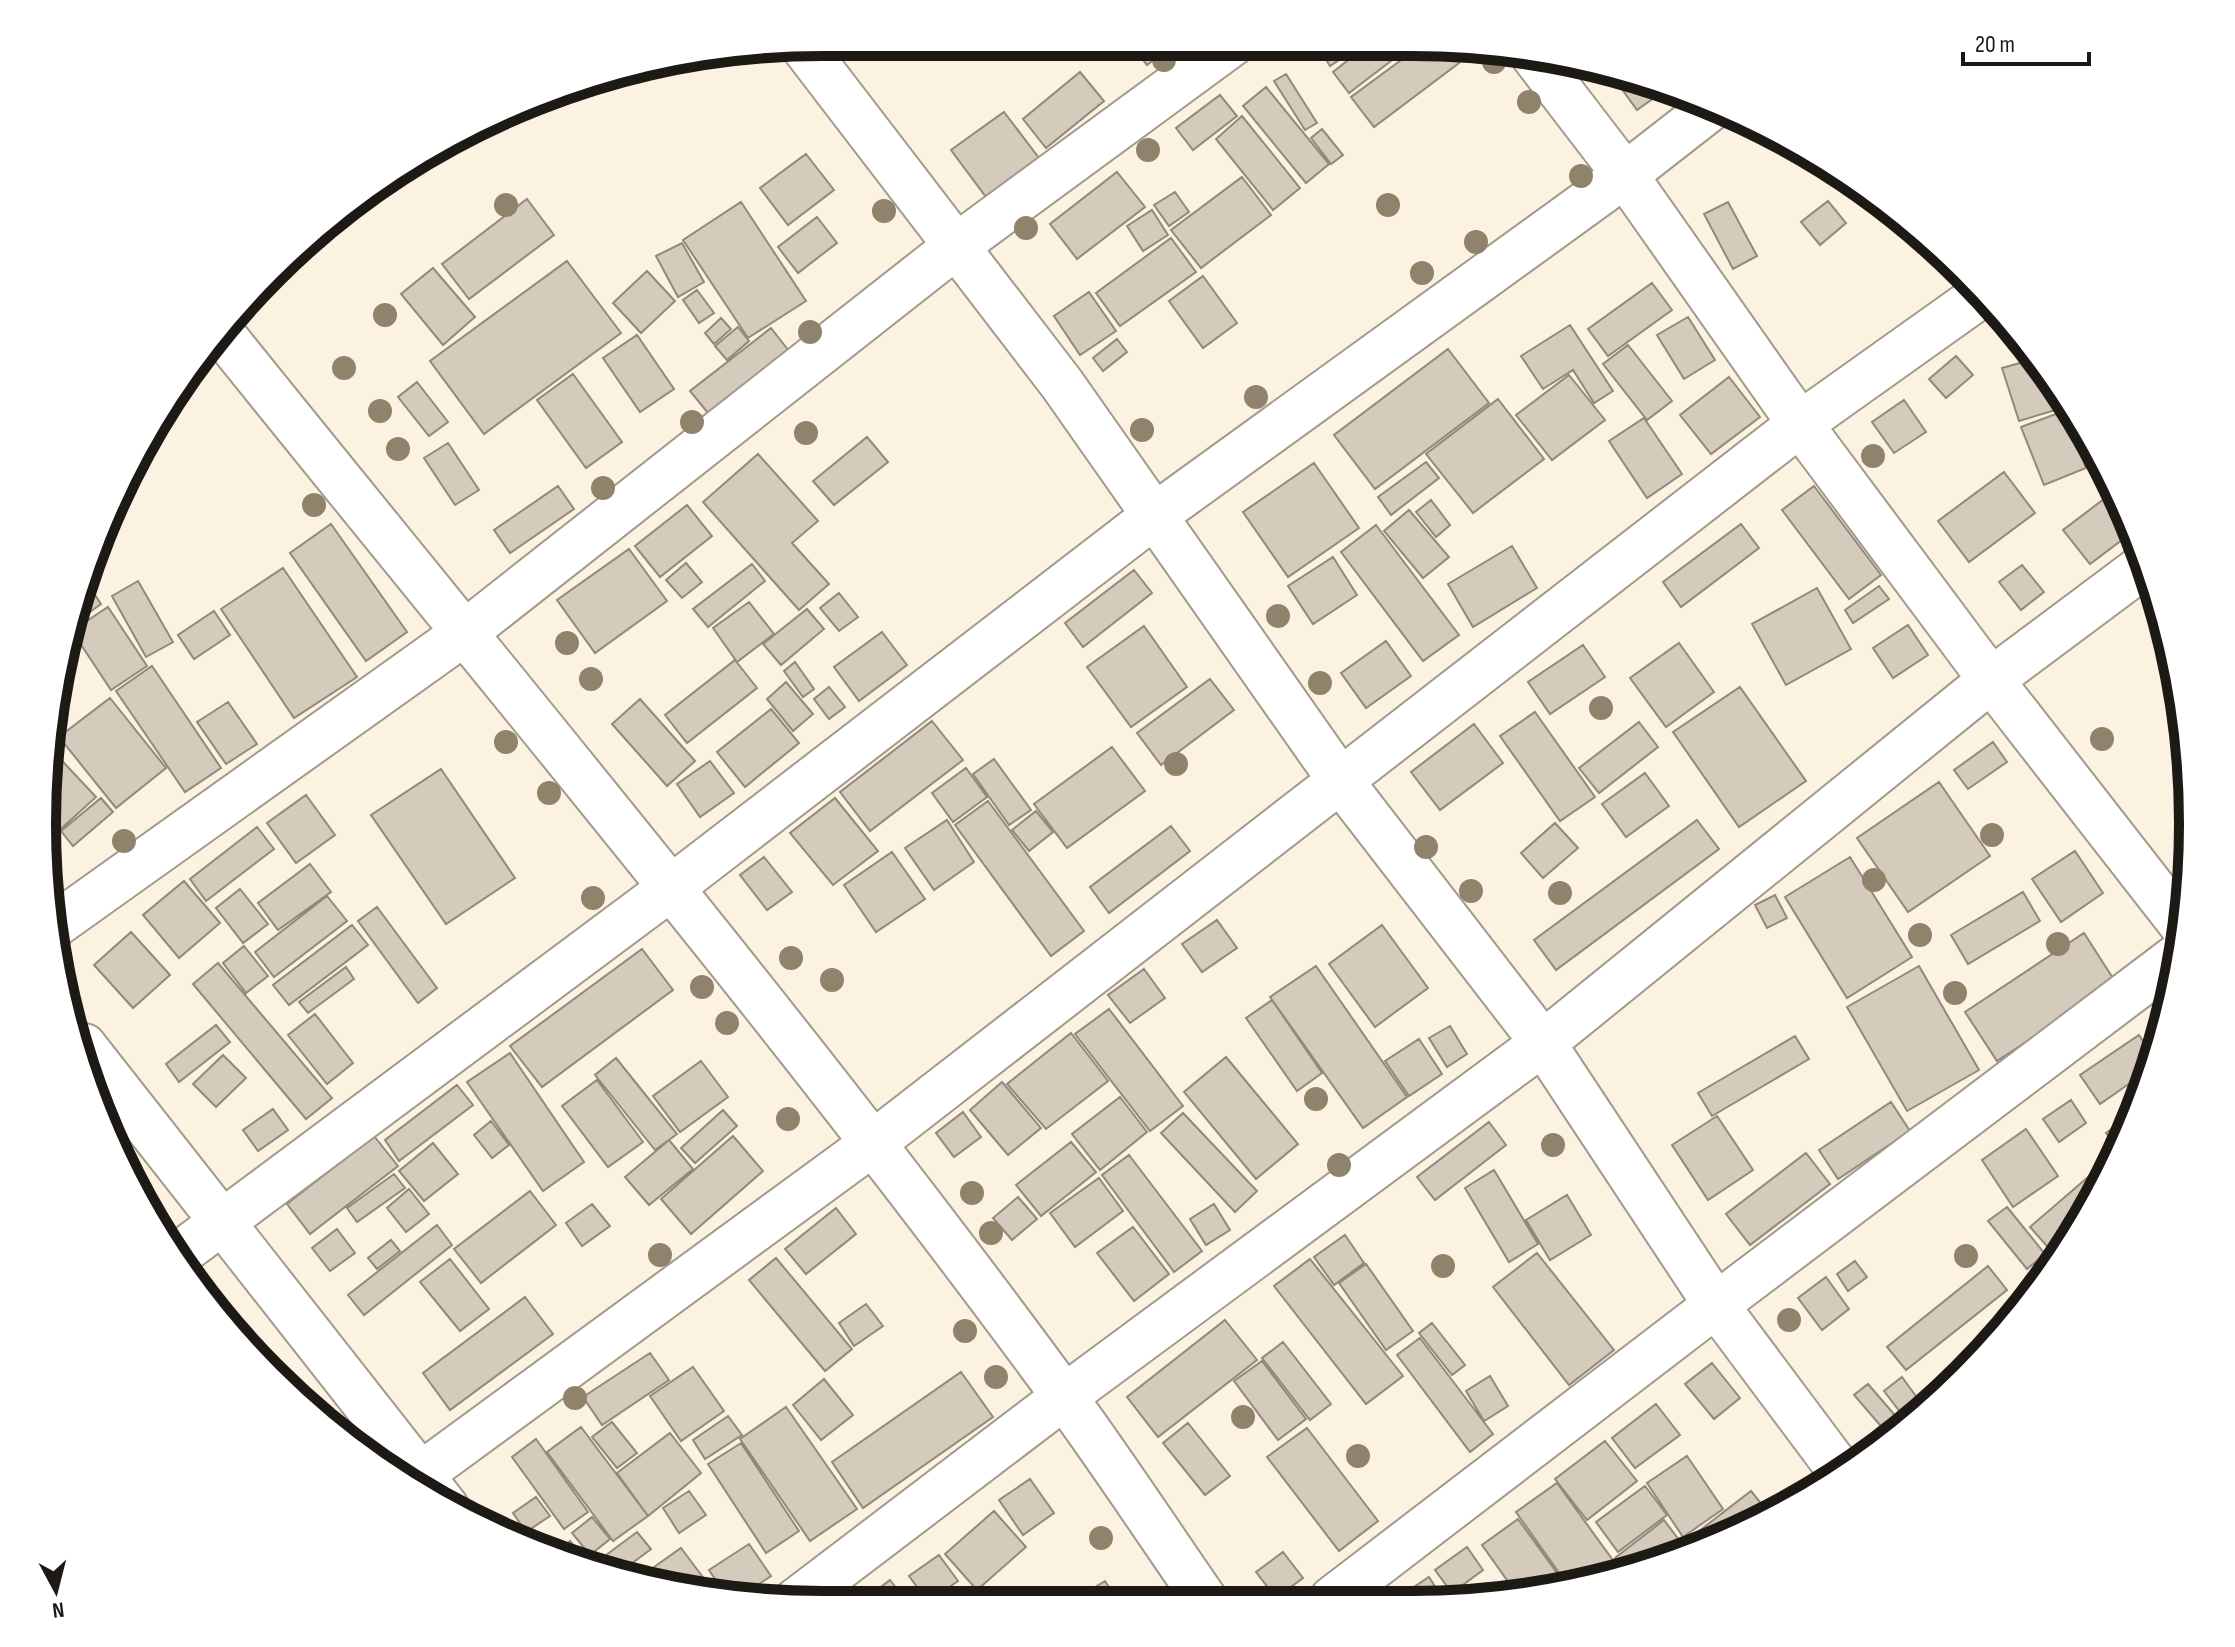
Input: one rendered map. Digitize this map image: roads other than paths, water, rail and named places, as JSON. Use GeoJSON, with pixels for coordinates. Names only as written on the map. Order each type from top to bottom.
{"type":"FeatureCollection","features":[{"type":"Feature","properties":{"kind":"street"},"geometry":{"type":"LineString","coordinates":[[63,920],[463,634],[955,247],[1215,56]]}},
{"type":"Feature","properties":{"kind":"street"},"geometry":{"type":"LineString","coordinates":[[811,57],[1062,384],[1340,780],[1543,1043],[1716,1305],[1835,1464]]}},
{"type":"Feature","properties":{"kind":"street"},"geometry":{"type":"LineString","coordinates":[[1543,68],[1625,175],[1800,424],[1991,680],[2173,914]]}},
{"type":"Feature","properties":{"kind":"street"},"geometry":{"type":"LineString","coordinates":[[185,1250],[672,887],[1154,516],[1625,175],[1704,114]]}},
{"type":"Feature","properties":{"kind":"street"},"geometry":{"type":"LineString","coordinates":[[432,1483],[1800,424],[1973,301]]}},
{"type":"Feature","properties":{"kind":"street"},"geometry":{"type":"LineString","coordinates":[[227,340],[463,634],[672,887],[872,1144],[1064,1397],[1199,1591]]}},
{"type":"Feature","properties":{"kind":"street"},"geometry":{"type":"LineString","coordinates":[[810,1590],[1064,1397],[1543,1043],[1991,680],[2136,572]]}},
{"type":"Feature","properties":{"kind":"street"},"geometry":{"type":"LineString","coordinates":[[1342,1591],[2165,965]]}},
{"type":"Feature","properties":{"kind":"street"},"geometry":{"type":"LineString","coordinates":[[93,1058],[414,1472]]}}]}
